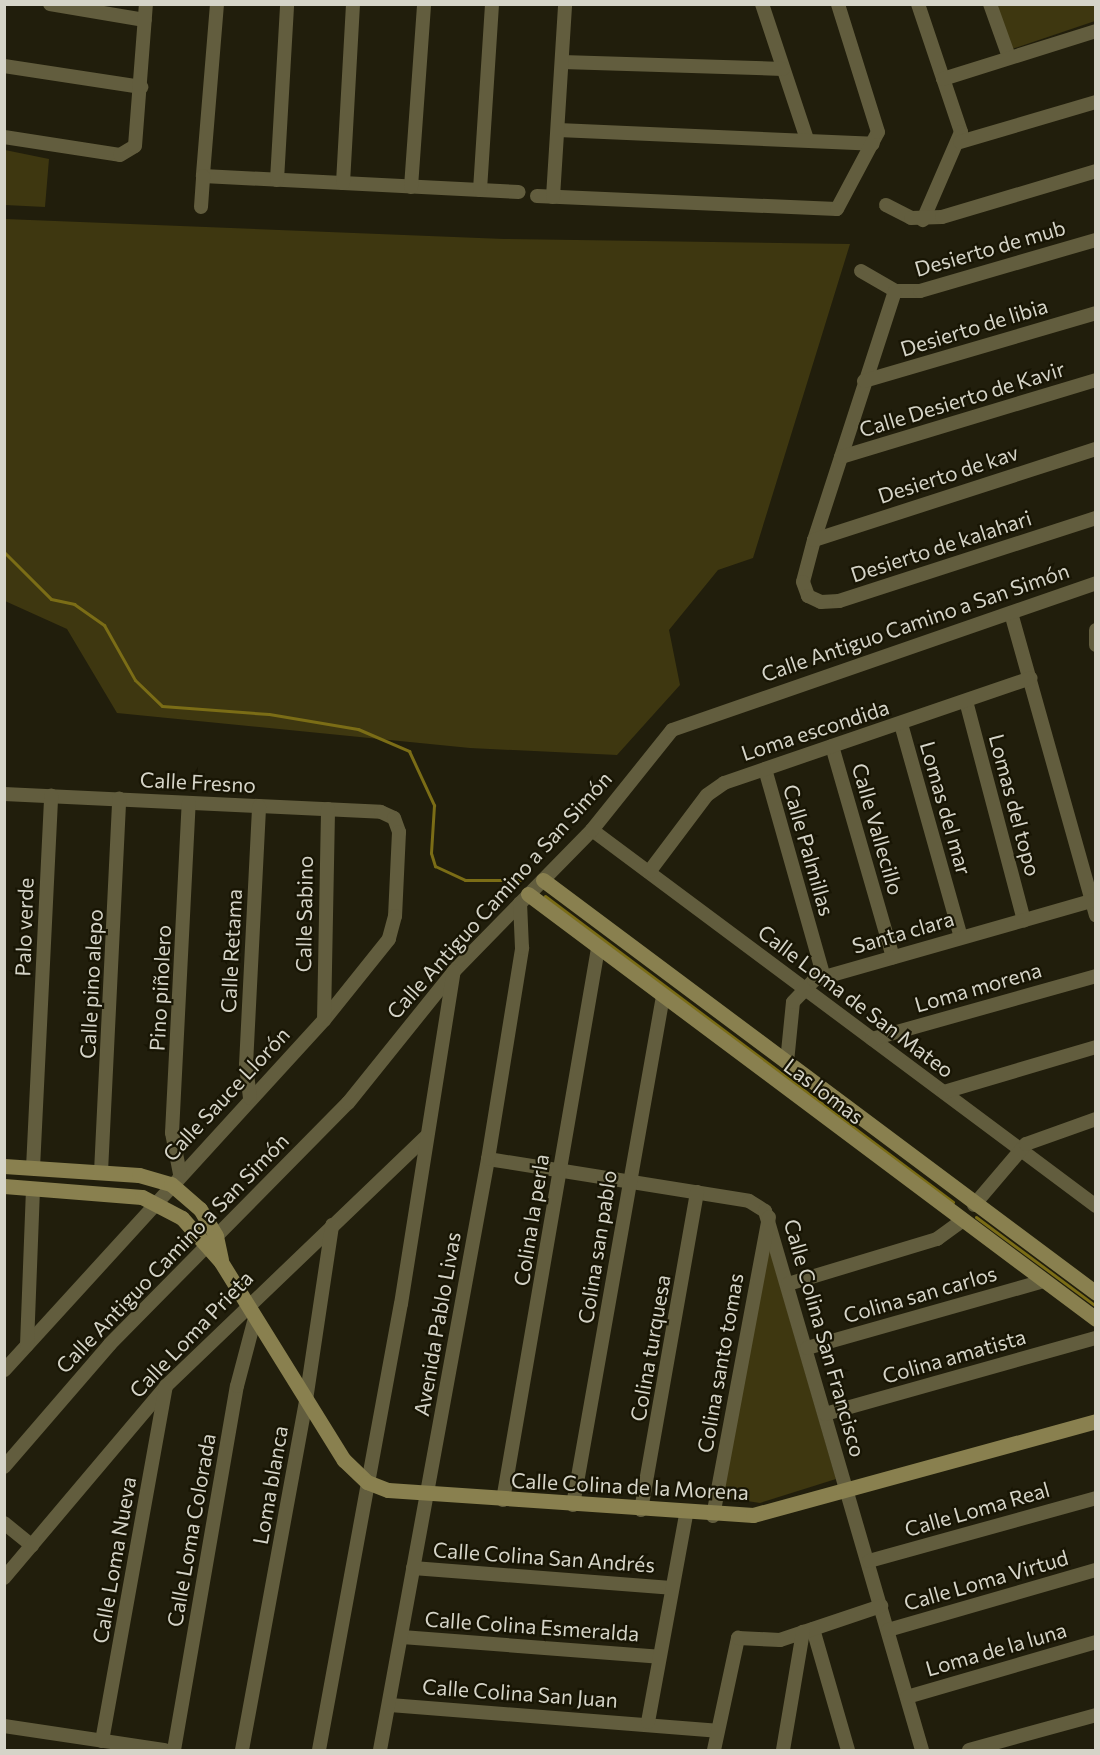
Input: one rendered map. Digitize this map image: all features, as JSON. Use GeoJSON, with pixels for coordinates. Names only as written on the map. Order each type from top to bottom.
{"type":"FeatureCollection","features":[{"type":"Feature","properties":{"kind":"street"},"geometry":{"type":"LineString","coordinates":[[50,4],[146,20]]}},
{"type":"Feature","properties":{"kind":"street"},"geometry":{"type":"LineString","coordinates":[[4,137],[120,155],[135,146],[147,4]]}},
{"type":"Feature","properties":{"kind":"street"},"geometry":{"type":"LineString","coordinates":[[201,207],[217,4]]}},
{"type":"Feature","properties":{"kind":"street"},"geometry":{"type":"LineString","coordinates":[[278,180],[287,4]]}},
{"type":"Feature","properties":{"kind":"street"},"geometry":{"type":"LineString","coordinates":[[343,183],[353,4]]}},
{"type":"Feature","properties":{"kind":"street"},"geometry":{"type":"LineString","coordinates":[[411,187],[424,4]]}},
{"type":"Feature","properties":{"kind":"street"},"geometry":{"type":"LineString","coordinates":[[480,190],[492,4]]}},
{"type":"Feature","properties":{"kind":"street"},"geometry":{"type":"LineString","coordinates":[[554,196],[565,4]]}},
{"type":"Feature","properties":{"kind":"street"},"geometry":{"type":"LineString","coordinates":[[762,4],[807,139]]}},
{"type":"Feature","properties":{"kind":"street"},"geometry":{"type":"LineString","coordinates":[[537,196],[830,211],[841,204],[873,144],[878,123],[838,4]]}},
{"type":"Feature","properties":{"kind":"street"},"geometry":{"type":"LineString","coordinates":[[918,4],[958,120],[960,142],[923,220]]}},
{"type":"Feature","properties":{"kind":"street"},"geometry":{"type":"LineString","coordinates":[[990,4],[1008,57]]}},
{"type":"Feature","properties":{"kind":"street"},"geometry":{"type":"LineString","coordinates":[[943,79],[1095,31]]}},
{"type":"Feature","properties":{"kind":"street"},"geometry":{"type":"LineString","coordinates":[[562,62],[783,69]]}},
{"type":"Feature","properties":{"kind":"street"},"geometry":{"type":"LineString","coordinates":[[4,66],[141,87]]}},
{"type":"Feature","properties":{"kind":"street"},"geometry":{"type":"LineString","coordinates":[[960,142],[1095,102]]}},
{"type":"Feature","properties":{"kind":"street"},"geometry":{"type":"LineString","coordinates":[[558,130],[807,139],[873,144]]}},
{"type":"Feature","properties":{"kind":"street"},"geometry":{"type":"LineString","coordinates":[[886,205],[923,220],[1095,171]]}},
{"type":"Feature","properties":{"kind":"street"},"geometry":{"type":"LineString","coordinates":[[203,176],[519,192]]}},
{"type":"Feature","properties":{"kind":"street","name":"Desierto de mub"},"geometry":{"type":"LineString","coordinates":[[896,291],[939,288],[1095,240]]}},
{"type":"Feature","properties":{"kind":"street"},"geometry":{"type":"LineString","coordinates":[[814,540],[864,381],[896,291],[861,271]]}},
{"type":"Feature","properties":{"kind":"street","name":"Desierto de libia"},"geometry":{"type":"LineString","coordinates":[[864,381],[1095,313]]}},
{"type":"Feature","properties":{"kind":"street","name":"Calle Desierto de Kavir"},"geometry":{"type":"LineString","coordinates":[[841,457],[1095,380]]}},
{"type":"Feature","properties":{"kind":"street","name":"Desierto de kav"},"geometry":{"type":"LineString","coordinates":[[814,540],[1095,449]]}},
{"type":"Feature","properties":{"kind":"street","name":"Desierto de kalahari"},"geometry":{"type":"LineString","coordinates":[[814,540],[804,590],[821,602],[839,601],[1095,518]]}},
{"type":"Feature","properties":{"kind":"street","name":"Calle Antiguo Camino a San Simón"},"geometry":{"type":"LineString","coordinates":[[4,1467],[110,1344],[348,1103],[454,971],[591,830],[672,730],[1094,584]]}},
{"type":"Feature","properties":{"kind":"street"},"geometry":{"type":"LineString","coordinates":[[1011,613],[1094,908]]}},
{"type":"Feature","properties":{"kind":"street"},"geometry":{"type":"LineString","coordinates":[[1095,630],[1095,645]]}},
{"type":"Feature","properties":{"kind":"street","name":"Loma escondida"},"geometry":{"type":"LineString","coordinates":[[650,872],[707,795],[765,769],[1030,678]]}},
{"type":"Feature","properties":{"kind":"street","name":"Lomas del topo"},"geometry":{"type":"LineString","coordinates":[[966,701],[1024,920]]}},
{"type":"Feature","properties":{"kind":"street","name":"Lomas del mar"},"geometry":{"type":"LineString","coordinates":[[901,724],[961,937]]}},
{"type":"Feature","properties":{"kind":"street","name":"Calle Vallecillo"},"geometry":{"type":"LineString","coordinates":[[832,746],[893,957]]}},
{"type":"Feature","properties":{"kind":"street","name":"Calle Palmillas"},"geometry":{"type":"LineString","coordinates":[[765,769],[824,977]]}},
{"type":"Feature","properties":{"kind":"street","name":"Calle Fresno"},"geometry":{"type":"LineString","coordinates":[[4,794],[119,798],[389,814]]}},
{"type":"Feature","properties":{"kind":"street","name":"Palo verde"},"geometry":{"type":"LineString","coordinates":[[33,1168],[51,795]]}},
{"type":"Feature","properties":{"kind":"street","name":"Calle pino alepo"},"geometry":{"type":"LineString","coordinates":[[101,1172],[119,798]]}},
{"type":"Feature","properties":{"kind":"street","name":"Pino piñolero"},"geometry":{"type":"LineString","coordinates":[[175,1179],[172,1133],[189,803]]}},
{"type":"Feature","properties":{"kind":"street","name":"Calle Retama"},"geometry":{"type":"LineString","coordinates":[[250,1098],[246,1065],[259,806]]}},
{"type":"Feature","properties":{"kind":"street","name":"Calle Sabino"},"geometry":{"type":"LineString","coordinates":[[324,1020],[328,809]]}},
{"type":"Feature","properties":{"kind":"street","name":"Calle Sauce Llorón"},"geometry":{"type":"LineString","coordinates":[[4,1370],[175,1179],[324,1020],[393,929],[399,832],[389,814]]}},
{"type":"Feature","properties":{"kind":"street","name":"Calle Loma de San Mateo"},"geometry":{"type":"LineString","coordinates":[[591,830],[1019,1150],[1089,1194],[1095,1206]]}},
{"type":"Feature","properties":{"kind":"street","name":"Las lomas"},"geometry":{"type":"LineString","coordinates":[[543,880],[974,1205],[1095,1293]]}},
{"type":"Feature","properties":{"kind":"street","name":"Las lomas"},"geometry":{"type":"LineString","coordinates":[[524,898],[598,948],[1095,1319]]}},
{"type":"Feature","properties":{"kind":"street","name":"Avenida Pablo Livas"},"geometry":{"type":"LineString","coordinates":[[380,1750],[390,1705],[413,1568],[429,1494],[488,1159],[522,948],[524,898]]}},
{"type":"Feature","properties":{"kind":"street","name":"Santa clara"},"geometry":{"type":"LineString","coordinates":[[803,987],[824,977],[961,937],[1024,920],[1094,908]]}},
{"type":"Feature","properties":{"kind":"street","name":"Colina la perla"},"geometry":{"type":"LineString","coordinates":[[503,1500],[598,948]]}},
{"type":"Feature","properties":{"kind":"street","name":"Avenida Pablo Livas"},"geometry":{"type":"LineString","coordinates":[[319,1750],[454,971]]}},
{"type":"Feature","properties":{"kind":"street","name":"Loma morena"},"geometry":{"type":"LineString","coordinates":[[872,1039],[1095,976]]}},
{"type":"Feature","properties":{"kind":"street"},"geometry":{"type":"LineString","coordinates":[[787,1062],[793,1002],[803,987]]}},
{"type":"Feature","properties":{"kind":"street","name":"Colina san pablo"},"geometry":{"type":"LineString","coordinates":[[573,1505],[628,1180],[663,996]]}},
{"type":"Feature","properties":{"kind":"street"},"geometry":{"type":"LineString","coordinates":[[944,1092],[1095,1047]]}},
{"type":"Feature","properties":{"kind":"street"},"geometry":{"type":"LineString","coordinates":[[974,1205],[1019,1150],[1049,1133],[1095,1119]]}},
{"type":"Feature","properties":{"kind":"street","name":"Calle Loma Prieta"},"geometry":{"type":"LineString","coordinates":[[4,1578],[166,1386],[252,1311],[332,1226],[426,1137]]}},
{"type":"Feature","properties":{"kind":"street","name":"Calle Colina San Francisco"},"geometry":{"type":"LineString","coordinates":[[488,1159],[628,1180],[749,1202],[769,1217],[922,1750]]}},
{"type":"Feature","properties":{"kind":"street"},"geometry":{"type":"LineString","coordinates":[[4,1166],[175,1179],[200,1209],[221,1262],[344,1460],[367,1482]]}},
{"type":"Feature","properties":{"kind":"street"},"geometry":{"type":"LineString","coordinates":[[4,1186],[157,1201],[212,1240]]}},
{"type":"Feature","properties":{"kind":"street"},"geometry":{"type":"LineString","coordinates":[[27,1345],[33,1189]]}},
{"type":"Feature","properties":{"kind":"street","name":"Colina turquesa"},"geometry":{"type":"LineString","coordinates":[[641,1510],[697,1192]]}},
{"type":"Feature","properties":{"kind":"street","name":"Colina santo tomas"},"geometry":{"type":"LineString","coordinates":[[713,1516],[769,1217]]}},
{"type":"Feature","properties":{"kind":"street"},"geometry":{"type":"LineString","coordinates":[[788,1284],[937,1239],[962,1221]]}},
{"type":"Feature","properties":{"kind":"street","name":"Loma blanca"},"geometry":{"type":"LineString","coordinates":[[242,1750],[306,1400],[332,1226]]}},
{"type":"Feature","properties":{"kind":"street","name":"Colina san carlos"},"geometry":{"type":"LineString","coordinates":[[807,1348],[1044,1281]]}},
{"type":"Feature","properties":{"kind":"street","name":"Calle Loma Colorada"},"geometry":{"type":"LineString","coordinates":[[174,1750],[252,1311]]}},
{"type":"Feature","properties":{"kind":"street","name":"Colina amatista"},"geometry":{"type":"LineString","coordinates":[[825,1414],[1095,1338]]}},
{"type":"Feature","properties":{"kind":"street","name":"Calle Loma Nueva"},"geometry":{"type":"LineString","coordinates":[[102,1741],[166,1386]]}},
{"type":"Feature","properties":{"kind":"street","name":"Calle Colina de la Morena"},"geometry":{"type":"LineString","coordinates":[[367,1482],[429,1494],[713,1516],[753,1515],[1095,1421]]}},
{"type":"Feature","properties":{"kind":"street","name":"Calle Loma Real"},"geometry":{"type":"LineString","coordinates":[[869,1561],[1095,1498]]}},
{"type":"Feature","properties":{"kind":"street"},"geometry":{"type":"LineString","coordinates":[[648,1722],[686,1514]]}},
{"type":"Feature","properties":{"kind":"street"},"geometry":{"type":"LineString","coordinates":[[4,1523],[32,1546]]}},
{"type":"Feature","properties":{"kind":"street","name":"Calle Colina San Andrés"},"geometry":{"type":"LineString","coordinates":[[413,1568],[671,1588]]}},
{"type":"Feature","properties":{"kind":"street","name":"Calle Loma Virtud"},"geometry":{"type":"LineString","coordinates":[[888,1630],[1095,1570]]}},
{"type":"Feature","properties":{"kind":"street"},"geometry":{"type":"LineString","coordinates":[[714,1750],[735,1641],[808,1631],[881,1606]]}},
{"type":"Feature","properties":{"kind":"street"},"geometry":{"type":"LineString","coordinates":[[783,1750],[808,1631]]}},
{"type":"Feature","properties":{"kind":"street"},"geometry":{"type":"LineString","coordinates":[[808,1631],[848,1750]]}},
{"type":"Feature","properties":{"kind":"street","name":"Calle Colina Esmeralda"},"geometry":{"type":"LineString","coordinates":[[402,1637],[659,1657]]}},
{"type":"Feature","properties":{"kind":"street","name":"Loma de la luna"},"geometry":{"type":"LineString","coordinates":[[907,1697],[1095,1642]]}},
{"type":"Feature","properties":{"kind":"street","name":"Calle Colina San Juan"},"geometry":{"type":"LineString","coordinates":[[390,1705],[648,1722],[717,1731]]}},
{"type":"Feature","properties":{"kind":"street"},"geometry":{"type":"LineString","coordinates":[[969,1750],[1095,1715]]}},
{"type":"Feature","properties":{"kind":"street"},"geometry":{"type":"LineString","coordinates":[[4,1726],[165,1750]]}},
{"type":"Feature","properties":{"kind":"shaded area"},"geometry":{"type":"Polygon","coordinates":[[[997,5],[1095,5],[1095,21],[1012,49],[997,5]]]}},
{"type":"Feature","properties":{"kind":"shaded area"},"geometry":{"type":"Polygon","coordinates":[[[5,150],[49,159],[45,207],[5,205],[5,150]]]}},
{"type":"Feature","properties":{"kind":"shaded area"},"geometry":{"type":"Polygon","coordinates":[[[5,219],[504,239],[850,244],[753,558],[718,570],[669,630],[680,685],[617,755],[470,748],[117,713],[67,629],[5,601],[5,219]]]}},
{"type":"Feature","properties":{"kind":"shaded area"},"geometry":{"type":"Polygon","coordinates":[[[768,1244],[836,1479],[760,1503],[722,1497],[768,1244]]]}},
{"type":"Feature","properties":{"kind":"waterway"},"geometry":{"type":"LineString","coordinates":[[4,552],[51,599],[74,604],[104,625],[135,680],[162,706],[269,714],[358,729],[409,751],[434,805],[431,853],[435,866],[465,880],[522,880]]}},
{"type":"Feature","properties":{"kind":"waterway"},"geometry":{"type":"LineString","coordinates":[[545,896],[953,1202]]}},
{"type":"Feature","properties":{"kind":"waterway"},"geometry":{"type":"LineString","coordinates":[[976,1217],[1096,1306]]}}]}
